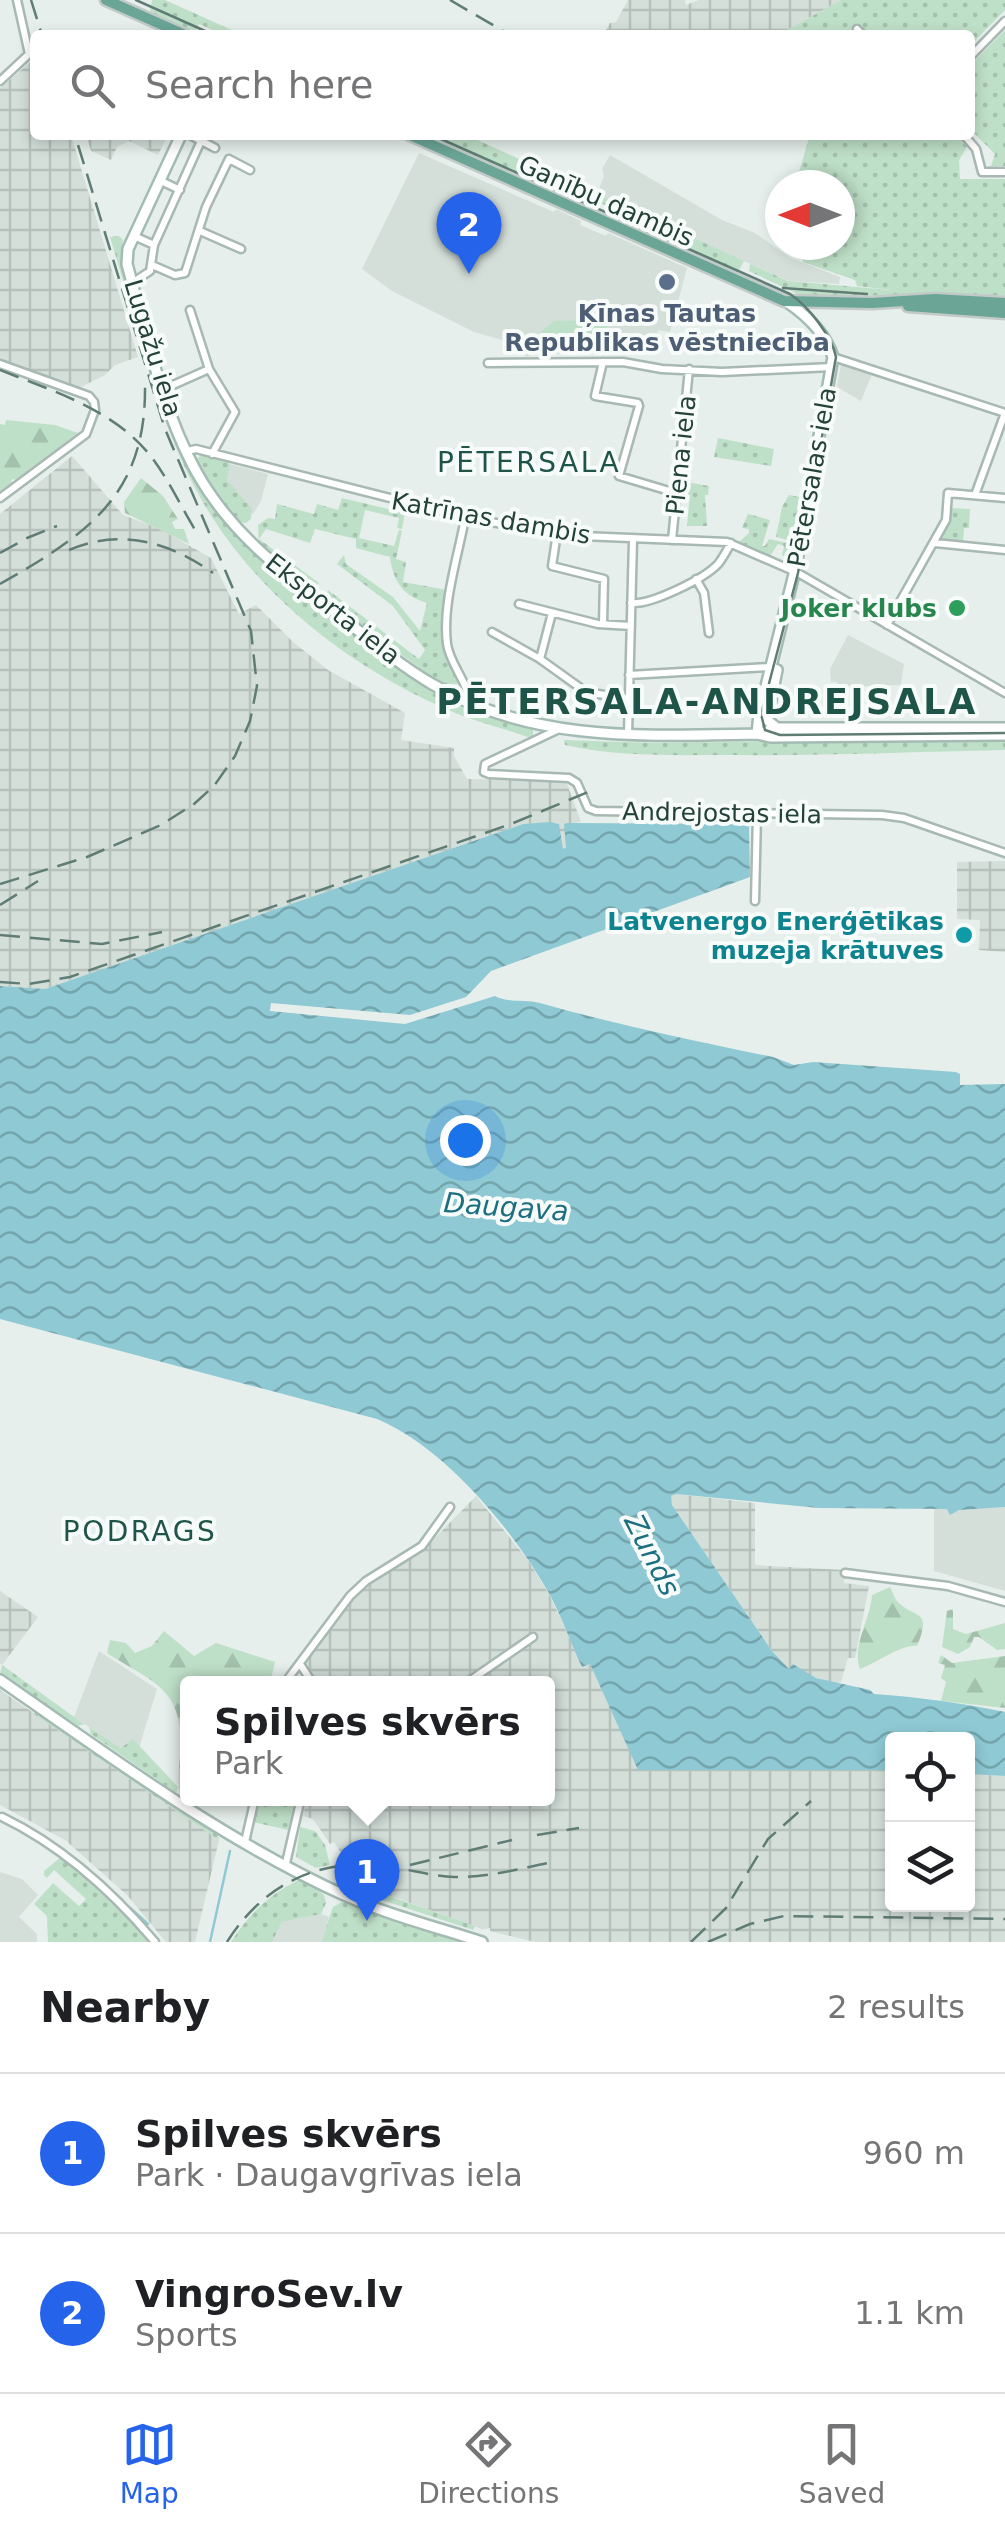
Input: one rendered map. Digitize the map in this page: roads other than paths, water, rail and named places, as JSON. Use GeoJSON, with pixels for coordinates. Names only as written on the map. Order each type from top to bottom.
{"type":"FeatureCollection","features":[{"type":"Feature","properties":{"kind":"main road"},"geometry":{"type":"LineString","coordinates":[[106,0],[174,30]]}},
{"type":"Feature","properties":{"kind":"main road","name":"Ganību dambis"},"geometry":{"type":"LineString","coordinates":[[421,140],[787,302]]}},
{"type":"Feature","properties":{"kind":"main road"},"geometry":{"type":"LineString","coordinates":[[787,302],[1005,303]]}},
{"type":"Feature","properties":{"kind":"main road"},"geometry":{"type":"LineString","coordinates":[[934,304],[1005,314]]}},
{"type":"Feature","properties":{"kind":"street"},"geometry":{"type":"LineString","coordinates":[[0,81],[29,54],[17,0]]}},
{"type":"Feature","properties":{"kind":"street"},"geometry":{"type":"LineString","coordinates":[[975,52],[1005,21]]}},
{"type":"Feature","properties":{"kind":"street","name":"Lugažu iela"},"geometry":{"type":"LineString","coordinates":[[179,140],[127,254],[132,283],[186,451]]}},
{"type":"Feature","properties":{"kind":"street"},"geometry":{"type":"LineString","coordinates":[[132,283],[152,266],[154,245],[204,140],[215,148]]}},
{"type":"Feature","properties":{"kind":"street"},"geometry":{"type":"LineString","coordinates":[[968,140],[976,150],[982,172],[1005,172]]}},
{"type":"Feature","properties":{"kind":"street"},"geometry":{"type":"LineString","coordinates":[[152,266],[182,276],[206,207],[229,159],[250,170]]}},
{"type":"Feature","properties":{"kind":"street"},"geometry":{"type":"LineString","coordinates":[[160,180],[180,190]]}},
{"type":"Feature","properties":{"kind":"street"},"geometry":{"type":"LineString","coordinates":[[200,230],[241,249]]}},
{"type":"Feature","properties":{"kind":"street"},"geometry":{"type":"LineString","coordinates":[[134,236],[154,245]]}},
{"type":"Feature","properties":{"kind":"street","name":"Pētersalas iela"},"geometry":{"type":"LineString","coordinates":[[758,734],[770,667],[795,572],[832,362],[827,343],[806,316],[787,302]]}},
{"type":"Feature","properties":{"kind":"street"},"geometry":{"type":"LineString","coordinates":[[806,316],[809,302]]}},
{"type":"Feature","properties":{"kind":"street"},"geometry":{"type":"LineString","coordinates":[[190,310],[209,369],[235,412],[212,454]]}},
{"type":"Feature","properties":{"kind":"street"},"geometry":{"type":"LineString","coordinates":[[603,362],[596,396],[639,406],[619,476],[676,493]]}},
{"type":"Feature","properties":{"kind":"street"},"geometry":{"type":"LineString","coordinates":[[488,363],[603,362],[732,372],[832,362],[1005,413],[975,494]]}},
{"type":"Feature","properties":{"kind":"street"},"geometry":{"type":"LineString","coordinates":[[0,364],[88,396],[95,410],[86,434],[0,498]]}},
{"type":"Feature","properties":{"kind":"street"},"geometry":{"type":"LineString","coordinates":[[164,389],[209,369]]}},
{"type":"Feature","properties":{"kind":"street","name":"Piena iela"},"geometry":{"type":"LineString","coordinates":[[672,540],[689,370]]}},
{"type":"Feature","properties":{"kind":"street","name":"Katrīnas dambis"},"geometry":{"type":"LineString","coordinates":[[186,451],[196,449],[465,518],[556,533],[633,540],[708,538],[731,543],[795,572],[1005,692]]}},
{"type":"Feature","properties":{"kind":"street","name":"Eksporta iela"},"geometry":{"type":"LineString","coordinates":[[186,451],[219,506],[261,554],[428,682],[512,720],[628,735],[771,737],[1005,732]]}},
{"type":"Feature","properties":{"kind":"street"},"geometry":{"type":"LineString","coordinates":[[887,625],[936,544],[946,520],[948,493],[1005,498]]}},
{"type":"Feature","properties":{"kind":"street"},"geometry":{"type":"LineString","coordinates":[[465,518],[446,638],[450,658],[468,690],[468,703]]}},
{"type":"Feature","properties":{"kind":"street"},"geometry":{"type":"LineString","coordinates":[[556,533],[552,566],[604,579],[604,624]]}},
{"type":"Feature","properties":{"kind":"street"},"geometry":{"type":"LineString","coordinates":[[628,735],[633,540]]}},
{"type":"Feature","properties":{"kind":"street"},"geometry":{"type":"LineString","coordinates":[[631,603],[652,602],[696,579],[716,566],[731,543]]}},
{"type":"Feature","properties":{"kind":"street"},"geometry":{"type":"LineString","coordinates":[[936,544],[1005,550]]}},
{"type":"Feature","properties":{"kind":"street"},"geometry":{"type":"LineString","coordinates":[[696,579],[704,593],[709,633]]}},
{"type":"Feature","properties":{"kind":"street"},"geometry":{"type":"LineString","coordinates":[[519,604],[604,624],[630,626]]}},
{"type":"Feature","properties":{"kind":"street"},"geometry":{"type":"LineString","coordinates":[[540,659],[552,613]]}},
{"type":"Feature","properties":{"kind":"street"},"geometry":{"type":"LineString","coordinates":[[492,632],[540,659],[586,692],[629,700]]}},
{"type":"Feature","properties":{"kind":"street"},"geometry":{"type":"LineString","coordinates":[[629,674],[770,667]]}},
{"type":"Feature","properties":{"kind":"street","name":"Pētersalas iela"},"geometry":{"type":"LineString","coordinates":[[770,667],[777,670],[766,720],[777,728]]}},
{"type":"Feature","properties":{"kind":"street","name":"Eksporta iela"},"geometry":{"type":"LineString","coordinates":[[758,734],[777,728],[1005,732]]}},
{"type":"Feature","properties":{"kind":"street","name":"Andrejostas iela"},"geometry":{"type":"LineString","coordinates":[[559,729],[485,764],[484,772],[569,778],[577,783],[588,808],[596,812],[896,817],[1005,852]]}},
{"type":"Feature","properties":{"kind":"street"},"geometry":{"type":"LineString","coordinates":[[755,902],[757,814]]}},
{"type":"Feature","properties":{"kind":"street"},"geometry":{"type":"LineString","coordinates":[[290,1676],[350,1596],[366,1581],[422,1546],[450,1507]]}},
{"type":"Feature","properties":{"kind":"street"},"geometry":{"type":"LineString","coordinates":[[845,1573],[948,1586],[1005,1602]]}},
{"type":"Feature","properties":{"kind":"street"},"geometry":{"type":"LineString","coordinates":[[477,1676],[533,1637]]}},
{"type":"Feature","properties":{"kind":"street"},"geometry":{"type":"LineString","coordinates":[[300,1663],[308,1676]]}},
{"type":"Feature","properties":{"kind":"street"},"geometry":{"type":"LineString","coordinates":[[0,1680],[180,1804]]}},
{"type":"Feature","properties":{"kind":"street"},"geometry":{"type":"LineString","coordinates":[[182,1806],[359,1901],[482,1942]]}},
{"type":"Feature","properties":{"kind":"street"},"geometry":{"type":"LineString","coordinates":[[245,1842],[252,1806]]}},
{"type":"Feature","properties":{"kind":"street"},"geometry":{"type":"LineString","coordinates":[[286,1864],[299,1806]]}},
{"type":"Feature","properties":{"kind":"street"},"geometry":{"type":"LineString","coordinates":[[2,1817],[63,1852],[138,1921],[155,1942]]}},
{"type":"Feature","properties":{"kind":"water"},"geometry":{"type":"Polygon","coordinates":[[[567,823],[749,824],[750,877],[491,971],[466,997],[410,1015],[271,1003],[270,1011],[405,1024],[495,996],[540,1003],[794,1065],[813,1062],[956,1072],[960,1074],[960,1085],[1005,1084],[1005,1507],[959,1510],[950,1515],[947,1509],[819,1508],[671,1496],[672,1505],[772,1651],[789,1669],[793,1664],[816,1678],[874,1694],[1005,1712],[1005,1776],[975,1774],[975,1732],[885,1732],[885,1770],[638,1770],[590,1664],[582,1667],[555,1606],[518,1546],[453,1471],[403,1432],[377,1419],[0,1319],[0,986],[45,989],[523,824],[559,824],[563,849],[567,823]]]}},
{"type":"Feature","properties":{"kind":"waterway"},"geometry":{"type":"LineString","coordinates":[[210,1942],[230,1851]]}},
{"type":"Feature","properties":{"kind":"waterway"},"geometry":{"type":"LineString","coordinates":[[82,1864],[124,1903]]}},
{"type":"Feature","properties":{"kind":"waterway"},"geometry":{"type":"LineString","coordinates":[[129,1907],[148,1924]]}},
{"type":"Feature","properties":{"kind":"tram line"},"geometry":{"type":"LineString","coordinates":[[136,0],[203,30]]}},
{"type":"Feature","properties":{"kind":"tram line"},"geometry":{"type":"LineString","coordinates":[[443,140],[790,294],[830,340],[836,357],[798,573],[761,714],[765,730],[780,735],[1005,733]]}},
{"type":"Feature","properties":{"kind":"tram line"},"geometry":{"type":"LineString","coordinates":[[783,288],[867,294]]}},
{"type":"Feature","properties":{"kind":"railway"},"geometry":{"type":"LineString","coordinates":[[31,0],[40,30]]}},
{"type":"Feature","properties":{"kind":"railway"},"geometry":{"type":"LineString","coordinates":[[450,0],[501,30]]}},
{"type":"Feature","properties":{"kind":"railway"},"geometry":{"type":"LineString","coordinates":[[0,884],[87,857],[161,825],[194,804],[214,786],[235,756],[250,721],[257,686],[251,631],[165,429],[77,140]]}},
{"type":"Feature","properties":{"kind":"railway"},"geometry":{"type":"LineString","coordinates":[[0,370],[83,404],[138,442],[165,477],[197,533]]}},
{"type":"Feature","properties":{"kind":"railway"},"geometry":{"type":"LineString","coordinates":[[0,584],[59,548],[105,508],[135,457],[143,425],[145,387]]}},
{"type":"Feature","properties":{"kind":"railway"},"geometry":{"type":"LineString","coordinates":[[0,553],[57,526]]}},
{"type":"Feature","properties":{"kind":"railway"},"geometry":{"type":"LineString","coordinates":[[69,550],[88,543],[126,539],[180,553],[213,573]]}},
{"type":"Feature","properties":{"kind":"railway"},"geometry":{"type":"LineString","coordinates":[[0,982],[29,984],[70,977],[511,824],[588,792]]}},
{"type":"Feature","properties":{"kind":"railway"},"geometry":{"type":"LineString","coordinates":[[0,905],[38,881]]}},
{"type":"Feature","properties":{"kind":"railway"},"geometry":{"type":"LineString","coordinates":[[0,935],[102,944],[162,932]]}},
{"type":"Feature","properties":{"kind":"railway"},"geometry":{"type":"LineString","coordinates":[[691,1942],[726,1908],[768,1839],[811,1801]]}},
{"type":"Feature","properties":{"kind":"railway"},"geometry":{"type":"LineString","coordinates":[[537,1835],[579,1828]]}},
{"type":"Feature","properties":{"kind":"railway"},"geometry":{"type":"LineString","coordinates":[[410,1865],[512,1840]]}},
{"type":"Feature","properties":{"kind":"railway"},"geometry":{"type":"LineString","coordinates":[[227,1942],[257,1905],[315,1871],[360,1864],[466,1877],[554,1862]]}},
{"type":"Feature","properties":{"kind":"railway"},"geometry":{"type":"LineString","coordinates":[[708,1942],[750,1924],[784,1916],[1005,1919]]}},
{"type":"Feature","properties":{"kind":"place","name":"VingroSev.lv"},"geometry":{"type":"Point","coordinates":[469,274]}},
{"type":"Feature","properties":{"kind":"place","name":"Ķīnas Tautas Republikas vēstniecība"},"geometry":{"type":"Point","coordinates":[667,282]}},
{"type":"Feature","properties":{"kind":"place","name":"Joker klubs"},"geometry":{"type":"Point","coordinates":[957,608]}},
{"type":"Feature","properties":{"kind":"place","name":"Latvenergo Enerģētikas muzeja krātuves"},"geometry":{"type":"Point","coordinates":[964,935]}},
{"type":"Feature","properties":{"kind":"place","name":"Spilves skvērs"},"geometry":{"type":"Point","coordinates":[367,1921]}},
{"type":"Feature","properties":{"kind":"district","name":"PĒTERSALA"},"geometry":{"type":"Point","coordinates":[529,462]}},
{"type":"Feature","properties":{"kind":"district","name":"PĒTERSALA-ANDREJSALA"},"geometry":{"type":"Point","coordinates":[707,702]}},
{"type":"Feature","properties":{"kind":"district","name":"PODRAGS"},"geometry":{"type":"Point","coordinates":[140,1531]}},
{"type":"Feature","properties":{"kind":"water label","name":"Daugava"},"geometry":{"type":"Point","coordinates":[506,1207]}},
{"type":"Feature","properties":{"kind":"water label","name":"Zunds"},"geometry":{"type":"Point","coordinates":[652,1555]}}]}
